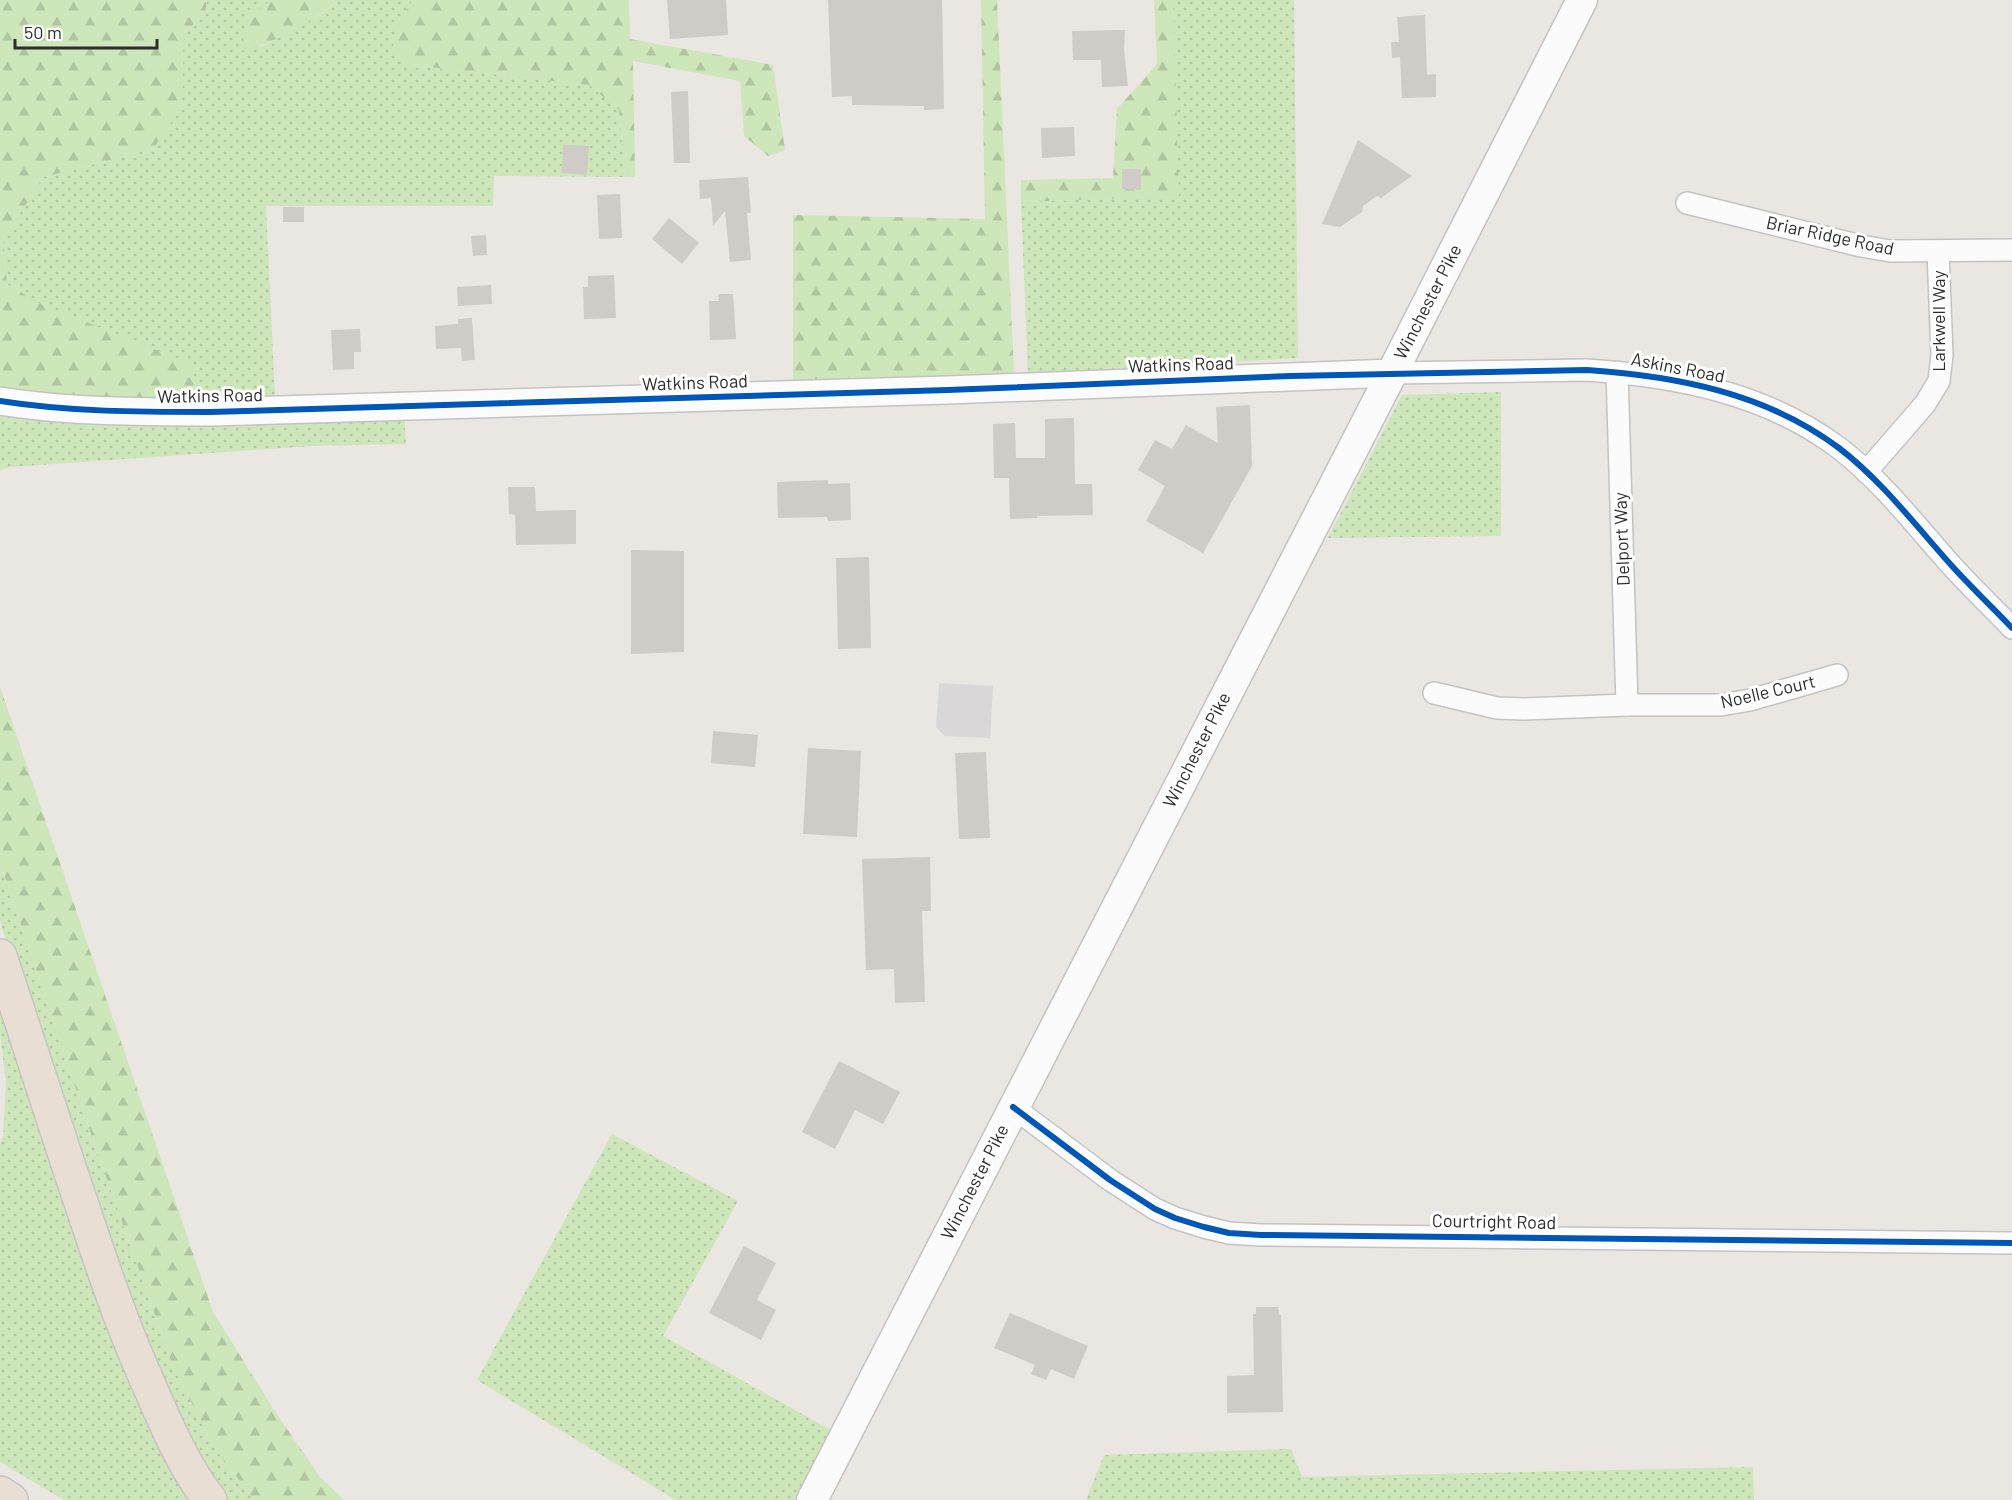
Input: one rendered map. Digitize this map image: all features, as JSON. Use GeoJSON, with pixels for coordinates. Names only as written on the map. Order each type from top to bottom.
{"type":"FeatureCollection","features":[{"type":"Feature","properties":{"kind":"highway"},"geometry":{"type":"LineString","coordinates":[[0,956],[104,1271],[130,1342],[168,1427],[202,1490],[210,1500]]}},
{"type":"Feature","properties":{"kind":"highway"},"geometry":{"type":"LineString","coordinates":[[0,1493],[11,1500]]}},
{"type":"Feature","properties":{"kind":"main road","name":"Winchester Pike"},"geometry":{"type":"LineString","coordinates":[[812,1500],[1582,0]]}},
{"type":"Feature","properties":{"kind":"street","name":"Briar Ridge Road"},"geometry":{"type":"LineString","coordinates":[[1687,203],[1861,246],[1890,251],[2012,250]]}},
{"type":"Feature","properties":{"kind":"street","name":"Larkwell Way"},"geometry":{"type":"LineString","coordinates":[[1866,472],[1925,404],[1939,381],[1942,355],[1938,252]]}},
{"type":"Feature","properties":{"kind":"street","name":"Askins Road"},"geometry":{"type":"LineString","coordinates":[[1392,373],[1587,370],[1617,372],[1686,382],[1719,389],[1750,400],[1812,430],[1840,449],[1866,472],[1954,569],[2012,628]]}},
{"type":"Feature","properties":{"kind":"street","name":"Delport Way"},"geometry":{"type":"LineString","coordinates":[[1617,372],[1628,705]]}},
{"type":"Feature","properties":{"kind":"street","name":"Watkins Road"},"geometry":{"type":"LineString","coordinates":[[0,401],[47,407],[129,412],[210,412],[948,390],[1392,373]]}},
{"type":"Feature","properties":{"kind":"street","name":"Noelle Court"},"geometry":{"type":"LineString","coordinates":[[1434,693],[1497,708],[1523,710],[1628,705],[1721,705],[1750,700],[1837,675]]}},
{"type":"Feature","properties":{"kind":"street","name":"Courtright Road"},"geometry":{"type":"LineString","coordinates":[[1013,1107],[1110,1180],[1155,1209],[1175,1218],[1229,1233],[2012,1243]]}},
{"type":"Feature","properties":{"kind":"shaded area"},"geometry":{"type":"Polygon","coordinates":[[[939,683],[993,686],[990,738],[945,736],[936,727],[939,683]]]}},
{"type":"Feature","properties":{"kind":"green space"},"geometry":{"type":"Polygon","coordinates":[[[0,0],[207,0],[205,14],[184,33],[182,108],[153,149],[44,177],[3,239],[7,284],[41,304],[192,364],[199,400],[95,399],[0,387],[0,0]]]}},
{"type":"Feature","properties":{"kind":"green space"},"geometry":{"type":"Polygon","coordinates":[[[207,0],[271,0],[249,18],[260,47],[323,13],[340,0],[413,0],[396,24],[411,65],[590,85],[619,110],[625,177],[494,176],[493,206],[266,206],[275,398],[199,400],[7,284],[3,239],[44,177],[153,149],[182,64],[184,33],[205,14],[207,0]]]}},
{"type":"Feature","properties":{"kind":"green space"},"geometry":{"type":"Polygon","coordinates":[[[271,0],[340,0],[292,31],[265,44],[238,52],[249,18],[271,0]]]}},
{"type":"Feature","properties":{"kind":"green space"},"geometry":{"type":"Polygon","coordinates":[[[413,0],[629,0],[630,39],[773,65],[785,150],[768,156],[744,136],[740,81],[633,61],[635,177],[625,177],[619,110],[589,85],[411,65],[392,51],[396,24],[413,0]]]}},
{"type":"Feature","properties":{"kind":"green space"},"geometry":{"type":"Polygon","coordinates":[[[981,0],[997,0],[1014,374],[793,384],[793,215],[985,219],[981,0]]]}},
{"type":"Feature","properties":{"kind":"green space"},"geometry":{"type":"Polygon","coordinates":[[[1154,0],[1173,0],[1179,196],[1021,202],[1021,180],[1113,178],[1117,109],[1157,64],[1154,0]]]}},
{"type":"Feature","properties":{"kind":"green space"},"geometry":{"type":"Polygon","coordinates":[[[1173,0],[1294,0],[1298,358],[1028,374],[1021,202],[1178,196],[1173,0]]]}},
{"type":"Feature","properties":{"kind":"green space"},"geometry":{"type":"Polygon","coordinates":[[[1501,392],[1501,536],[1328,538],[1402,395],[1501,392]]]}},
{"type":"Feature","properties":{"kind":"green space"},"geometry":{"type":"Polygon","coordinates":[[[0,413],[404,415],[406,444],[311,446],[11,467],[0,470],[0,413]]]}},
{"type":"Feature","properties":{"kind":"green space"},"geometry":{"type":"Polygon","coordinates":[[[0,687],[213,1312],[274,1410],[320,1477],[344,1500],[254,1500],[214,1447],[173,1366],[92,1137],[0,862],[0,687]]]}},
{"type":"Feature","properties":{"kind":"green space"},"geometry":{"type":"Polygon","coordinates":[[[0,862],[92,1137],[173,1366],[214,1447],[254,1500],[225,1500],[169,1408],[101,1230],[0,921],[0,862]]]}},
{"type":"Feature","properties":{"kind":"green space"},"geometry":{"type":"Polygon","coordinates":[[[0,981],[202,1500],[64,1500],[0,1462],[0,1144],[3,1137],[6,1083],[0,1033],[0,981]]]}},
{"type":"Feature","properties":{"kind":"green space"},"geometry":{"type":"Polygon","coordinates":[[[612,1134],[738,1201],[663,1336],[834,1432],[797,1500],[676,1500],[477,1380],[612,1134]]]}},
{"type":"Feature","properties":{"kind":"green space"},"geometry":{"type":"Polygon","coordinates":[[[1291,1449],[1302,1477],[1753,1467],[1754,1500],[1086,1500],[1104,1455],[1291,1449]]]}},
{"type":"Feature","properties":{"kind":"building"},"geometry":{"type":"Polygon","coordinates":[[[667,0],[726,0],[728,35],[670,39],[667,0]]]}},
{"type":"Feature","properties":{"kind":"building"},"geometry":{"type":"Polygon","coordinates":[[[828,0],[942,0],[944,109],[924,110],[924,106],[852,105],[852,96],[832,97],[828,0]]]}},
{"type":"Feature","properties":{"kind":"building"},"geometry":{"type":"Polygon","coordinates":[[[1425,15],[1427,75],[1436,74],[1436,97],[1402,98],[1400,57],[1392,58],[1391,42],[1399,42],[1397,17],[1425,15]]]}},
{"type":"Feature","properties":{"kind":"building"},"geometry":{"type":"Polygon","coordinates":[[[1125,30],[1124,49],[1128,86],[1102,87],[1101,60],[1073,60],[1072,31],[1125,30]]]}},
{"type":"Feature","properties":{"kind":"building"},"geometry":{"type":"Polygon","coordinates":[[[688,91],[690,163],[674,163],[671,92],[688,91]]]}},
{"type":"Feature","properties":{"kind":"building"},"geometry":{"type":"Polygon","coordinates":[[[1074,127],[1075,156],[1042,158],[1041,128],[1074,127]]]}},
{"type":"Feature","properties":{"kind":"building"},"geometry":{"type":"Polygon","coordinates":[[[1358,140],[1412,176],[1381,198],[1377,196],[1363,206],[1362,212],[1340,227],[1322,224],[1358,140]]]}},
{"type":"Feature","properties":{"kind":"building"},"geometry":{"type":"Polygon","coordinates":[[[563,145],[589,146],[587,175],[562,173],[563,145]]]}},
{"type":"Feature","properties":{"kind":"building"},"geometry":{"type":"Polygon","coordinates":[[[1122,169],[1141,169],[1141,190],[1122,189],[1122,169]]]}},
{"type":"Feature","properties":{"kind":"building"},"geometry":{"type":"Polygon","coordinates":[[[748,177],[751,213],[747,213],[751,260],[730,262],[725,211],[713,226],[711,198],[700,199],[699,180],[748,177]]]}},
{"type":"Feature","properties":{"kind":"building"},"geometry":{"type":"Polygon","coordinates":[[[620,194],[622,238],[599,239],[597,195],[620,194]]]}},
{"type":"Feature","properties":{"kind":"building"},"geometry":{"type":"Polygon","coordinates":[[[283,207],[304,207],[304,222],[283,222],[283,207]]]}},
{"type":"Feature","properties":{"kind":"building"},"geometry":{"type":"Polygon","coordinates":[[[669,218],[699,243],[682,264],[652,239],[669,218]]]}},
{"type":"Feature","properties":{"kind":"building"},"geometry":{"type":"Polygon","coordinates":[[[486,235],[487,255],[473,256],[471,236],[486,235]]]}},
{"type":"Feature","properties":{"kind":"building"},"geometry":{"type":"Polygon","coordinates":[[[614,275],[616,318],[584,319],[583,287],[588,287],[588,276],[614,275]]]}},
{"type":"Feature","properties":{"kind":"building"},"geometry":{"type":"Polygon","coordinates":[[[491,285],[492,304],[458,306],[457,287],[491,285]]]}},
{"type":"Feature","properties":{"kind":"building"},"geometry":{"type":"Polygon","coordinates":[[[718,294],[733,294],[736,339],[710,340],[709,301],[719,301],[718,294]]]}},
{"type":"Feature","properties":{"kind":"building"},"geometry":{"type":"Polygon","coordinates":[[[472,318],[475,360],[462,361],[461,348],[436,349],[435,326],[458,324],[458,319],[472,318]]]}},
{"type":"Feature","properties":{"kind":"building"},"geometry":{"type":"Polygon","coordinates":[[[360,329],[361,352],[354,352],[354,369],[333,370],[331,330],[360,329]]]}},
{"type":"Feature","properties":{"kind":"building"},"geometry":{"type":"Polygon","coordinates":[[[1250,405],[1252,466],[1203,553],[1146,521],[1165,486],[1138,470],[1155,440],[1172,449],[1186,425],[1218,443],[1216,407],[1250,405]]]}},
{"type":"Feature","properties":{"kind":"building"},"geometry":{"type":"Polygon","coordinates":[[[1074,418],[1075,484],[1092,484],[1093,515],[1010,519],[1009,478],[994,478],[993,424],[1015,423],[1016,458],[1045,458],[1045,419],[1074,418]]]}},
{"type":"Feature","properties":{"kind":"building"},"geometry":{"type":"Polygon","coordinates":[[[828,480],[828,484],[850,483],[851,520],[828,521],[827,517],[778,518],[777,482],[828,480]]]}},
{"type":"Feature","properties":{"kind":"building"},"geometry":{"type":"Polygon","coordinates":[[[508,487],[535,487],[536,511],[576,510],[576,544],[516,545],[515,515],[509,514],[508,487]]]}},
{"type":"Feature","properties":{"kind":"building"},"geometry":{"type":"Polygon","coordinates":[[[631,550],[684,551],[684,652],[631,654],[631,550]]]}},
{"type":"Feature","properties":{"kind":"building"},"geometry":{"type":"Polygon","coordinates":[[[869,557],[871,648],[838,649],[836,558],[869,557]]]}},
{"type":"Feature","properties":{"kind":"building"},"geometry":{"type":"Polygon","coordinates":[[[713,731],[758,735],[755,767],[711,763],[713,731]]]}},
{"type":"Feature","properties":{"kind":"building"},"geometry":{"type":"Polygon","coordinates":[[[808,748],[861,751],[857,837],[803,834],[808,748]]]}},
{"type":"Feature","properties":{"kind":"building"},"geometry":{"type":"Polygon","coordinates":[[[986,752],[990,838],[959,839],[955,753],[986,752]]]}},
{"type":"Feature","properties":{"kind":"building"},"geometry":{"type":"Polygon","coordinates":[[[930,857],[931,911],[922,911],[925,1002],[895,1003],[894,969],[866,970],[862,859],[930,857]]]}},
{"type":"Feature","properties":{"kind":"building"},"geometry":{"type":"Polygon","coordinates":[[[839,1061],[900,1092],[883,1124],[855,1110],[835,1149],[802,1132],[839,1061]]]}},
{"type":"Feature","properties":{"kind":"building"},"geometry":{"type":"Polygon","coordinates":[[[744,1246],[776,1263],[757,1300],[776,1310],[761,1340],[709,1313],[744,1246]]]}},
{"type":"Feature","properties":{"kind":"building"},"geometry":{"type":"Polygon","coordinates":[[[1256,1307],[1278,1307],[1279,1315],[1281,1315],[1283,1412],[1227,1413],[1227,1376],[1254,1375],[1253,1314],[1256,1314],[1256,1307]]]}},
{"type":"Feature","properties":{"kind":"building"},"geometry":{"type":"Polygon","coordinates":[[[1010,1313],[1088,1346],[1074,1379],[1051,1369],[1046,1380],[1031,1374],[1035,1365],[994,1348],[1010,1313]]]}},
{"type":"Feature","properties":{"kind":"cycle path"},"geometry":{"type":"LineString","coordinates":[[0,401],[79,409],[210,412],[948,390],[1291,376],[1587,370],[1620,373],[1654,377],[1719,391],[1781,413],[1811,429],[1839,448],[1870,475],[1959,574],[2012,628]]}},
{"type":"Feature","properties":{"kind":"cycle path"},"geometry":{"type":"LineString","coordinates":[[1013,1107],[1110,1180],[1155,1209],[1175,1218],[1229,1233],[2012,1243]]}}]}
